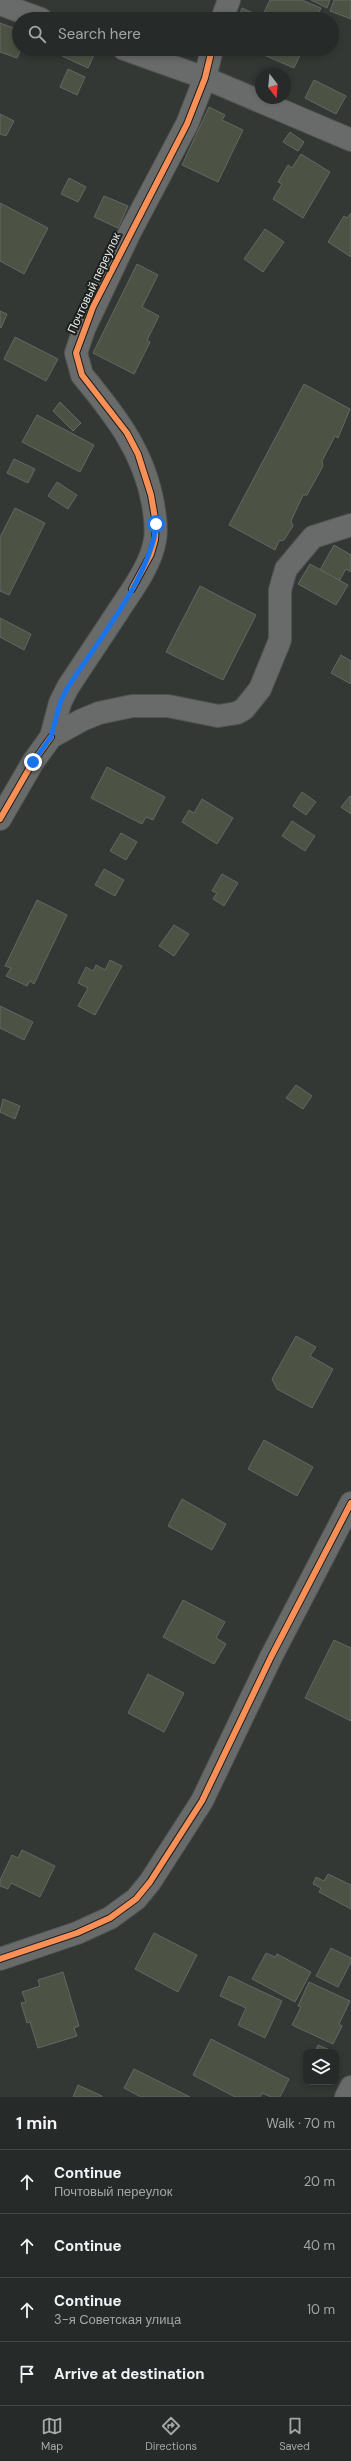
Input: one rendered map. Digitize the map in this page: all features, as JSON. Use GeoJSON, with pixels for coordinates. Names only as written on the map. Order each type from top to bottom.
{"type":"FeatureCollection","features":[{"type":"Feature","properties":{"kind":"street"},"geometry":{"type":"LineString","coordinates":[[225,12],[229,0]]}},
{"type":"Feature","properties":{"kind":"street"},"geometry":{"type":"LineString","coordinates":[[0,4],[22,12]]}},
{"type":"Feature","properties":{"kind":"street"},"geometry":{"type":"LineString","coordinates":[[144,56],[205,78],[351,140]]}},
{"type":"Feature","properties":{"kind":"street","name":"Почтовый переулок"},"geometry":{"type":"LineString","coordinates":[[51,737],[60,703],[68,687],[132,589],[151,554],[155,540],[156,524],[151,495],[138,454],[127,433],[82,375],[76,353],[93,308],[188,124],[205,78],[210,56]]}},
{"type":"Feature","properties":{"kind":"street"},"geometry":{"type":"LineString","coordinates":[[0,819],[33,762],[51,737],[100,713],[132,706],[168,706],[218,716],[237,713],[244,709],[260,689],[280,640],[280,590],[286,569],[313,537],[351,525]]}},
{"type":"Feature","properties":{"kind":"street"},"geometry":{"type":"LineString","coordinates":[[0,1959],[76,1933],[110,1918],[136,1900],[150,1882],[202,1801],[271,1657],[351,1503]]}},
{"type":"Feature","properties":{"kind":"street"},"geometry":{"type":"LineString","coordinates":[[346,2097],[351,2087]]}},
{"type":"Feature","properties":{"kind":"building"},"geometry":{"type":"Polygon","coordinates":[[[270,0],[302,0],[321,8],[319,12],[264,12],[270,0]]]}},
{"type":"Feature","properties":{"kind":"building"},"geometry":{"type":"Polygon","coordinates":[[[311,0],[330,0],[327,8],[311,0]]]}},
{"type":"Feature","properties":{"kind":"building"},"geometry":{"type":"Polygon","coordinates":[[[334,0],[351,0],[351,19],[339,14],[339,12],[330,11],[334,0]]]}},
{"type":"Feature","properties":{"kind":"building"},"geometry":{"type":"Polygon","coordinates":[[[242,8],[251,12],[241,12],[242,8]]]}},
{"type":"Feature","properties":{"kind":"building"},"geometry":{"type":"Polygon","coordinates":[[[0,23],[12,27],[12,56],[18,56],[17,58],[0,52],[0,23]]]}},
{"type":"Feature","properties":{"kind":"building"},"geometry":{"type":"Polygon","coordinates":[[[62,56],[94,56],[88,68],[62,56]]]}},
{"type":"Feature","properties":{"kind":"building"},"geometry":{"type":"Polygon","coordinates":[[[266,56],[300,56],[294,68],[266,56]]]}},
{"type":"Feature","properties":{"kind":"building"},"geometry":{"type":"Polygon","coordinates":[[[68,69],[85,77],[77,95],[60,87],[68,69]]]}},
{"type":"Feature","properties":{"kind":"building"},"geometry":{"type":"Polygon","coordinates":[[[314,80],[346,96],[336,114],[305,98],[314,80]]]}},
{"type":"Feature","properties":{"kind":"building"},"geometry":{"type":"Polygon","coordinates":[[[209,107],[225,115],[222,120],[243,130],[218,182],[182,165],[209,107]]]}},
{"type":"Feature","properties":{"kind":"building"},"geometry":{"type":"Polygon","coordinates":[[[0,114],[14,121],[6,136],[0,134],[0,114]]]}},
{"type":"Feature","properties":{"kind":"building"},"geometry":{"type":"Polygon","coordinates":[[[290,132],[304,142],[298,151],[283,142],[290,132]]]}},
{"type":"Feature","properties":{"kind":"building"},"geometry":{"type":"Polygon","coordinates":[[[301,154],[330,172],[303,218],[273,199],[282,184],[278,182],[288,165],[292,168],[301,154]]]}},
{"type":"Feature","properties":{"kind":"building"},"geometry":{"type":"Polygon","coordinates":[[[69,178],[86,187],[78,202],[61,194],[69,178]]]}},
{"type":"Feature","properties":{"kind":"building"},"geometry":{"type":"Polygon","coordinates":[[[104,196],[128,206],[118,228],[94,217],[104,196]]]}},
{"type":"Feature","properties":{"kind":"building"},"geometry":{"type":"Polygon","coordinates":[[[0,203],[48,228],[24,274],[0,261],[0,203]]]}},
{"type":"Feature","properties":{"kind":"building"},"geometry":{"type":"Polygon","coordinates":[[[351,213],[351,257],[328,242],[344,216],[347,218],[351,213]]]}},
{"type":"Feature","properties":{"kind":"building"},"geometry":{"type":"Polygon","coordinates":[[[265,229],[284,242],[263,272],[244,259],[265,229]]]}},
{"type":"Feature","properties":{"kind":"building"},"geometry":{"type":"Polygon","coordinates":[[[137,264],[158,275],[142,307],[159,316],[147,340],[150,342],[134,374],[93,353],[137,264]]]}},
{"type":"Feature","properties":{"kind":"building"},"geometry":{"type":"Polygon","coordinates":[[[0,311],[7,314],[1,328],[0,327],[0,311]]]}},
{"type":"Feature","properties":{"kind":"building"},"geometry":{"type":"Polygon","coordinates":[[[15,337],[58,359],[46,381],[4,359],[15,337]]]}},
{"type":"Feature","properties":{"kind":"building"},"geometry":{"type":"Polygon","coordinates":[[[304,384],[350,409],[338,438],[335,436],[322,461],[323,466],[307,495],[303,495],[291,521],[293,526],[284,540],[279,541],[275,550],[229,525],[304,384]]]}},
{"type":"Feature","properties":{"kind":"building"},"geometry":{"type":"Polygon","coordinates":[[[60,402],[81,423],[73,431],[53,411],[60,402]]]}},
{"type":"Feature","properties":{"kind":"building"},"geometry":{"type":"Polygon","coordinates":[[[37,415],[94,445],[80,472],[22,442],[37,415]]]}},
{"type":"Feature","properties":{"kind":"building"},"geometry":{"type":"Polygon","coordinates":[[[14,459],[35,469],[28,483],[7,473],[14,459]]]}},
{"type":"Feature","properties":{"kind":"building"},"geometry":{"type":"Polygon","coordinates":[[[57,482],[77,495],[68,509],[48,496],[57,482]]]}},
{"type":"Feature","properties":{"kind":"building"},"geometry":{"type":"Polygon","coordinates":[[[15,508],[45,523],[9,595],[0,591],[0,537],[15,508]]]}},
{"type":"Feature","properties":{"kind":"building"},"geometry":{"type":"Polygon","coordinates":[[[334,545],[351,555],[351,572],[346,569],[339,581],[320,570],[334,545]]]}},
{"type":"Feature","properties":{"kind":"building"},"geometry":{"type":"Polygon","coordinates":[[[310,564],[348,585],[336,605],[298,584],[310,564]]]}},
{"type":"Feature","properties":{"kind":"building"},"geometry":{"type":"Polygon","coordinates":[[[200,586],[256,615],[223,680],[166,652],[200,586]]]}},
{"type":"Feature","properties":{"kind":"building"},"geometry":{"type":"Polygon","coordinates":[[[0,618],[31,634],[24,650],[0,637],[0,618]]]}},
{"type":"Feature","properties":{"kind":"building"},"geometry":{"type":"Polygon","coordinates":[[[341,655],[351,661],[351,684],[331,673],[341,655]]]}},
{"type":"Feature","properties":{"kind":"building"},"geometry":{"type":"Polygon","coordinates":[[[107,767],[165,797],[153,820],[146,817],[142,824],[91,798],[107,767]]]}},
{"type":"Feature","properties":{"kind":"building"},"geometry":{"type":"Polygon","coordinates":[[[302,792],[316,802],[306,815],[293,806],[302,792]]]}},
{"type":"Feature","properties":{"kind":"building"},"geometry":{"type":"Polygon","coordinates":[[[350,796],[351,797],[351,814],[341,807],[350,796]]]}},
{"type":"Feature","properties":{"kind":"building"},"geometry":{"type":"Polygon","coordinates":[[[202,799],[233,818],[217,844],[182,822],[189,810],[194,813],[202,799]]]}},
{"type":"Feature","properties":{"kind":"building"},"geometry":{"type":"Polygon","coordinates":[[[292,821],[315,836],[305,851],[282,836],[292,821]]]}},
{"type":"Feature","properties":{"kind":"building"},"geometry":{"type":"Polygon","coordinates":[[[121,833],[137,842],[126,860],[110,851],[121,833]]]}},
{"type":"Feature","properties":{"kind":"building"},"geometry":{"type":"Polygon","coordinates":[[[104,869],[124,880],[115,896],[95,885],[104,869]]]}},
{"type":"Feature","properties":{"kind":"building"},"geometry":{"type":"Polygon","coordinates":[[[222,874],[238,883],[224,906],[213,899],[217,893],[212,891],[222,874]]]}},
{"type":"Feature","properties":{"kind":"building"},"geometry":{"type":"Polygon","coordinates":[[[37,900],[67,915],[34,984],[30,981],[27,986],[6,976],[11,968],[5,966],[37,900]]]}},
{"type":"Feature","properties":{"kind":"building"},"geometry":{"type":"Polygon","coordinates":[[[174,925],[189,934],[174,956],[159,946],[174,925]]]}},
{"type":"Feature","properties":{"kind":"building"},"geometry":{"type":"Polygon","coordinates":[[[110,960],[122,966],[95,1015],[78,1006],[88,988],[78,983],[86,967],[93,971],[96,965],[105,970],[110,960]]]}},
{"type":"Feature","properties":{"kind":"building"},"geometry":{"type":"Polygon","coordinates":[[[0,1006],[33,1022],[24,1040],[0,1028],[0,1006]]]}},
{"type":"Feature","properties":{"kind":"building"},"geometry":{"type":"Polygon","coordinates":[[[296,1085],[312,1096],[303,1109],[286,1098],[296,1085]]]}},
{"type":"Feature","properties":{"kind":"building"},"geometry":{"type":"Polygon","coordinates":[[[3,1099],[20,1106],[15,1119],[0,1112],[3,1099]]]}},
{"type":"Feature","properties":{"kind":"building"},"geometry":{"type":"Polygon","coordinates":[[[296,1336],[316,1347],[310,1356],[333,1369],[312,1408],[277,1389],[272,1379],[296,1336]]]}},
{"type":"Feature","properties":{"kind":"building"},"geometry":{"type":"Polygon","coordinates":[[[264,1440],[313,1467],[297,1496],[248,1469],[264,1440]]]}},
{"type":"Feature","properties":{"kind":"building"},"geometry":{"type":"Polygon","coordinates":[[[182,1499],[226,1524],[212,1550],[168,1526],[182,1499]]]}},
{"type":"Feature","properties":{"kind":"building"},"geometry":{"type":"Polygon","coordinates":[[[183,1600],[225,1622],[216,1638],[226,1644],[214,1664],[163,1637],[183,1600]]]}},
{"type":"Feature","properties":{"kind":"building"},"geometry":{"type":"Polygon","coordinates":[[[334,1640],[351,1648],[351,1721],[305,1698],[334,1640]]]}},
{"type":"Feature","properties":{"kind":"building"},"geometry":{"type":"Polygon","coordinates":[[[148,1674],[184,1693],[164,1732],[128,1713],[148,1674]]]}},
{"type":"Feature","properties":{"kind":"building"},"geometry":{"type":"Polygon","coordinates":[[[22,1850],[55,1866],[40,1897],[11,1883],[8,1889],[0,1886],[0,1880],[12,1855],[18,1858],[22,1850]]]}},
{"type":"Feature","properties":{"kind":"building"},"geometry":{"type":"Polygon","coordinates":[[[328,1874],[351,1885],[351,1909],[319,1892],[321,1888],[313,1884],[316,1877],[324,1881],[328,1874]]]}},
{"type":"Feature","properties":{"kind":"building"},"geometry":{"type":"Polygon","coordinates":[[[154,1933],[197,1955],[178,1992],[135,1969],[154,1933]]]}},
{"type":"Feature","properties":{"kind":"building"},"geometry":{"type":"Polygon","coordinates":[[[331,1948],[351,1958],[351,1962],[338,1987],[316,1976],[331,1948]]]}},
{"type":"Feature","properties":{"kind":"building"},"geometry":{"type":"Polygon","coordinates":[[[266,1953],[275,1957],[277,1954],[311,1972],[295,2002],[252,1979],[266,1953]]]}},
{"type":"Feature","properties":{"kind":"building"},"geometry":{"type":"Polygon","coordinates":[[[63,1972],[79,2026],[74,2028],[77,2036],[38,2048],[30,2022],[27,2023],[21,2003],[26,2002],[22,1992],[40,1986],[38,1980],[63,1972]]]}},
{"type":"Feature","properties":{"kind":"building"},"geometry":{"type":"Polygon","coordinates":[[[229,1976],[282,2001],[265,2038],[238,2025],[246,2008],[220,1996],[229,1976]]]}},
{"type":"Feature","properties":{"kind":"building"},"geometry":{"type":"Polygon","coordinates":[[[309,1982],[350,2001],[339,2024],[342,2026],[333,2044],[292,2025],[301,2007],[298,2006],[309,1982]]]}},
{"type":"Feature","properties":{"kind":"building"},"geometry":{"type":"Polygon","coordinates":[[[211,2039],[289,2079],[280,2097],[271,2097],[262,2093],[260,2097],[235,2097],[193,2075],[211,2039]]]}},
{"type":"Feature","properties":{"kind":"building"},"geometry":{"type":"Polygon","coordinates":[[[318,2045],[328,2049],[316,2049],[318,2045]]]}},
{"type":"Feature","properties":{"kind":"building"},"geometry":{"type":"Polygon","coordinates":[[[134,2069],[190,2097],[141,2097],[124,2088],[134,2069]]]}},
{"type":"Feature","properties":{"kind":"building"},"geometry":{"type":"Polygon","coordinates":[[[78,2085],[102,2096],[102,2097],[73,2097],[78,2085]]]}},
{"type":"Feature","properties":{"kind":"cycle path"},"geometry":{"type":"LineString","coordinates":[[132,589],[151,554],[155,540],[156,524],[151,495],[138,454],[127,433],[82,375],[76,353],[93,307],[187,124],[205,78],[210,56]]}},
{"type":"Feature","properties":{"kind":"cycle path"},"geometry":{"type":"LineString","coordinates":[[0,819],[33,762],[51,737]]}},
{"type":"Feature","properties":{"kind":"cycle path"},"geometry":{"type":"LineString","coordinates":[[0,1959],[77,1933],[110,1918],[136,1899],[150,1882],[202,1801],[271,1657],[351,1503]]}},
{"type":"Feature","properties":{"kind":"route"},"geometry":{"type":"LineString","coordinates":[[33,762],[51,737],[60,703],[68,687],[132,589],[151,554],[155,540],[156,524]]}}]}
